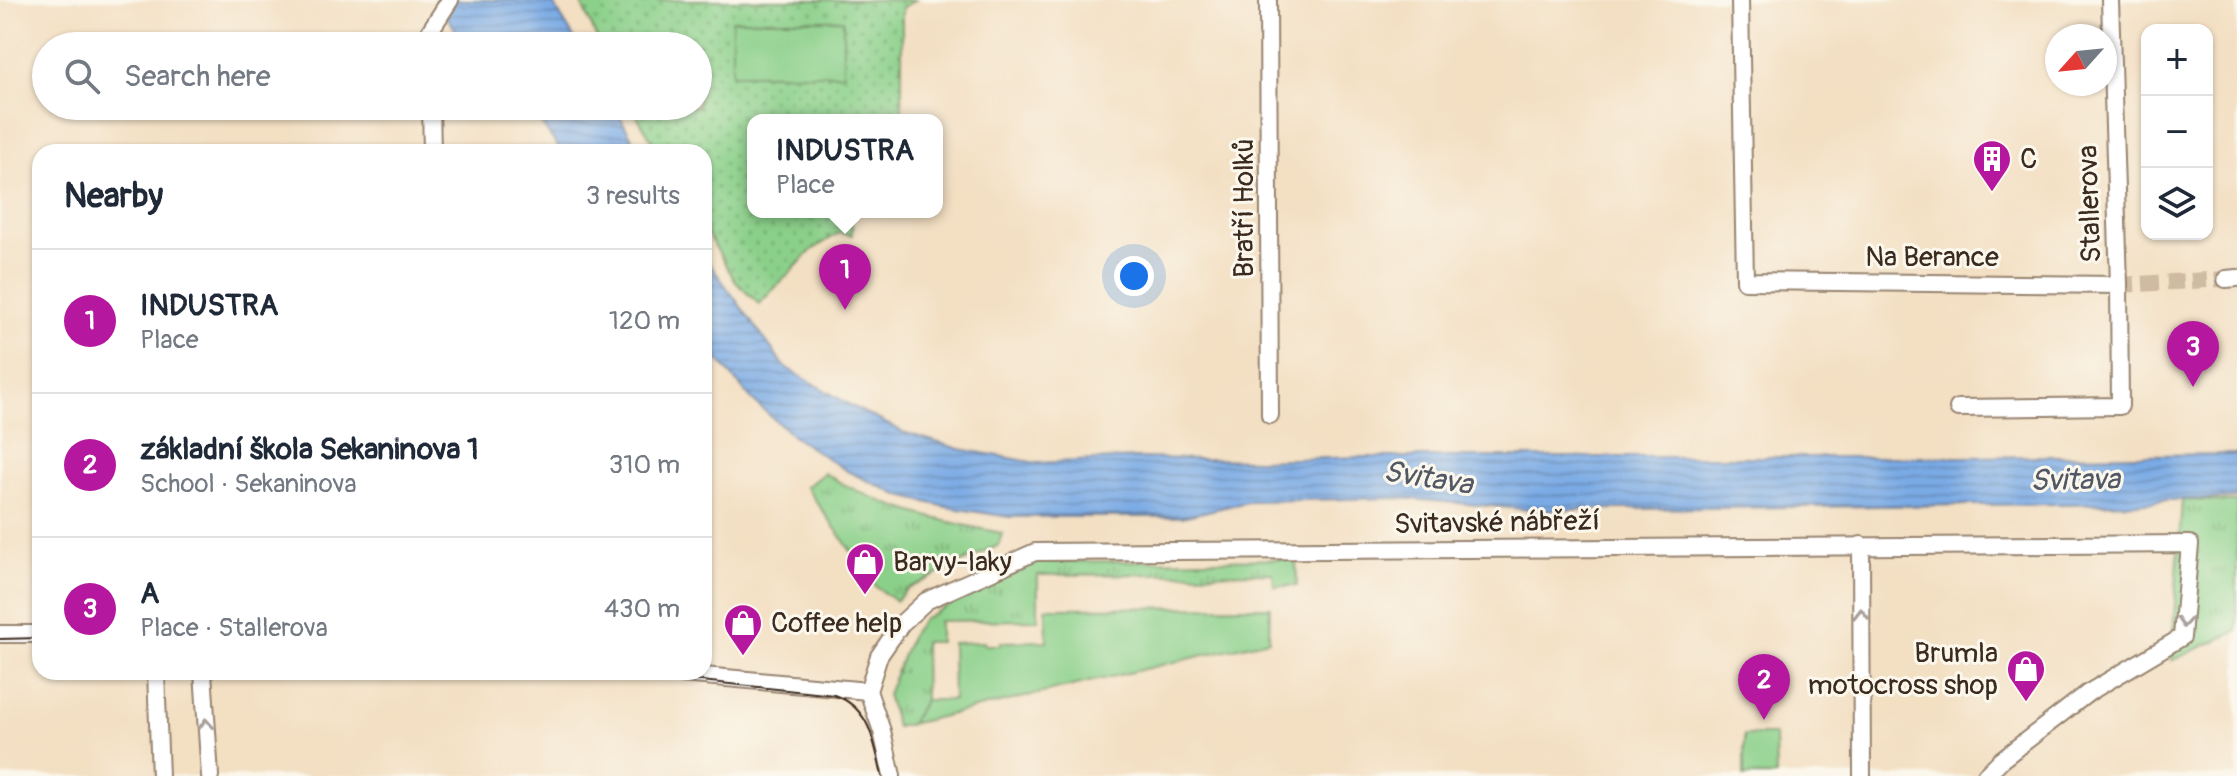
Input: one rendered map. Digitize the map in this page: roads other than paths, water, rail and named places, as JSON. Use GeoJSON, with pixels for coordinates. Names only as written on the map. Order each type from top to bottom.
{"type":"FeatureCollection","features":[{"type":"Feature","properties":{"kind":"street"},"geometry":{"type":"LineString","coordinates":[[432,32],[450,0]]}},
{"type":"Feature","properties":{"kind":"street","name":"Bratří Holků"},"geometry":{"type":"LineString","coordinates":[[1268,0],[1270,415]]}},
{"type":"Feature","properties":{"kind":"street","name":"Na Berance"},"geometry":{"type":"LineString","coordinates":[[1740,0],[1745,281],[2119,285]]}},
{"type":"Feature","properties":{"kind":"street","name":"Stallerova"},"geometry":{"type":"LineString","coordinates":[[1958,408],[2120,406],[2110,0]]}},
{"type":"Feature","properties":{"kind":"street"},"geometry":{"type":"LineString","coordinates":[[431,120],[432,144]]}},
{"type":"Feature","properties":{"kind":"street","name":"Svitavské nábřeží"},"geometry":{"type":"LineString","coordinates":[[868,691],[879,656],[901,624],[926,601],[1035,552],[2190,544],[2182,637],[2088,693],[2001,760],[1985,776]]}},
{"type":"Feature","properties":{"kind":"street"},"geometry":{"type":"LineString","coordinates":[[1861,545],[1862,776]]}},
{"type":"Feature","properties":{"kind":"street"},"geometry":{"type":"LineString","coordinates":[[0,634],[32,634]]}},
{"type":"Feature","properties":{"kind":"street"},"geometry":{"type":"LineString","coordinates":[[712,677],[868,691],[882,731],[892,776]]}},
{"type":"Feature","properties":{"kind":"street"},"geometry":{"type":"LineString","coordinates":[[156,680],[160,776]]}},
{"type":"Feature","properties":{"kind":"street"},"geometry":{"type":"LineString","coordinates":[[204,680],[210,776]]}},
{"type":"Feature","properties":{"kind":"water"},"geometry":{"type":"Polygon","coordinates":[[[435,0],[551,0],[570,32],[457,32],[435,0]]]}},
{"type":"Feature","properties":{"kind":"water"},"geometry":{"type":"Polygon","coordinates":[[[538,120],[622,120],[635,144],[556,144],[538,120]]]}},
{"type":"Feature","properties":{"kind":"water","name":"Svitava"},"geometry":{"type":"Polygon","coordinates":[[[712,267],[785,367],[903,432],[960,449],[1037,463],[1136,458],[1259,460],[2237,454],[2237,498],[2145,503],[1534,510],[1400,498],[1251,501],[1182,517],[1009,517],[901,496],[849,472],[797,439],[752,400],[712,352],[712,267]]]}},
{"type":"Feature","properties":{"kind":"tunnel"},"geometry":{"type":"LineString","coordinates":[[2119,285],[2226,279]]}},
{"type":"Feature","properties":{"kind":"tram line"},"geometry":{"type":"LineString","coordinates":[[0,639],[32,638]]}},
{"type":"Feature","properties":{"kind":"tram line"},"geometry":{"type":"LineString","coordinates":[[691,680],[834,695],[846,701],[856,708],[869,728],[882,776]]}},
{"type":"Feature","properties":{"kind":"place","name":"C"},"geometry":{"type":"Point","coordinates":[1992,193]}},
{"type":"Feature","properties":{"kind":"place","name":"INDUSTRA"},"geometry":{"type":"Point","coordinates":[845,310]}},
{"type":"Feature","properties":{"kind":"place","name":"A"},"geometry":{"type":"Point","coordinates":[2193,387]}},
{"type":"Feature","properties":{"kind":"place","name":"Barvy-laky"},"geometry":{"type":"Point","coordinates":[865,596]}},
{"type":"Feature","properties":{"kind":"place","name":"Coffee help"},"geometry":{"type":"Point","coordinates":[743,657]}},
{"type":"Feature","properties":{"kind":"place","name":"Brumla motocross shop"},"geometry":{"type":"Point","coordinates":[2026,703]}},
{"type":"Feature","properties":{"kind":"place","name":"základní škola Sekaninova 1"},"geometry":{"type":"Point","coordinates":[1764,720]}}]}
